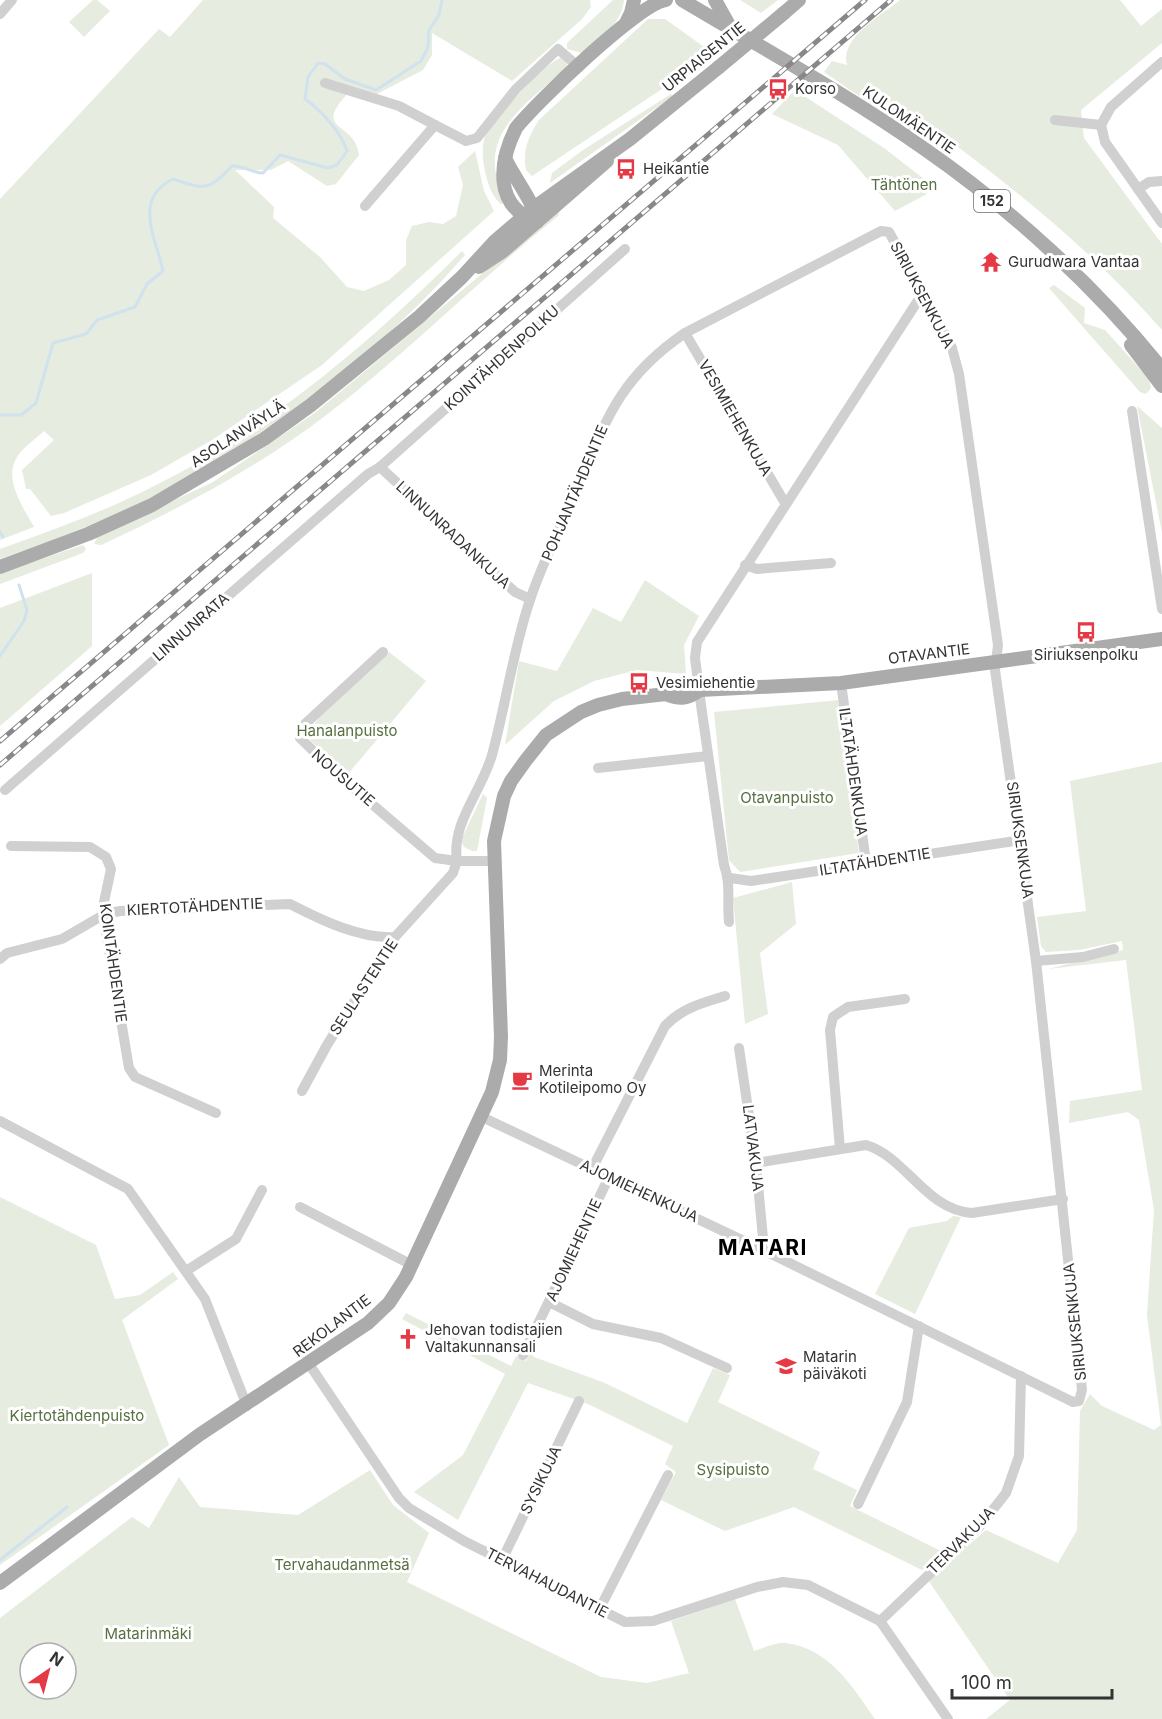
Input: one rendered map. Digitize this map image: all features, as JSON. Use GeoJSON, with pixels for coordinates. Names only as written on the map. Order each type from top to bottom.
{"type":"FeatureCollection","features":[{"type":"Feature","properties":{"kind":"main road"},"geometry":{"type":"LineString","coordinates":[[624,26],[632,14],[634,0]]}},
{"type":"Feature","properties":{"kind":"main road"},"geometry":{"type":"LineString","coordinates":[[530,220],[512,203],[501,180],[510,140],[521,121],[624,26],[649,6],[666,0]]}},
{"type":"Feature","properties":{"kind":"main road","name":"KULOMÄENTIE"},"geometry":{"type":"LineString","coordinates":[[682,0],[822,82],[927,151],[993,202],[1096,297],[1124,324],[1162,369]]}},
{"type":"Feature","properties":{"kind":"main road"},"geometry":{"type":"LineString","coordinates":[[715,0],[731,29]]}},
{"type":"Feature","properties":{"kind":"main road","name":"URPIAISENTIE"},"geometry":{"type":"LineString","coordinates":[[530,220],[535,207],[630,139],[800,0]]}},
{"type":"Feature","properties":{"kind":"main road","name":"URPIAISENTIE"},"geometry":{"type":"LineString","coordinates":[[530,220],[588,180],[630,139]]}},
{"type":"Feature","properties":{"kind":"main road"},"geometry":{"type":"LineString","coordinates":[[505,158],[517,184],[535,207]]}},
{"type":"Feature","properties":{"kind":"main road","name":"ASOLANVÄYLÄ"},"geometry":{"type":"LineString","coordinates":[[0,567],[152,505],[210,473],[311,405],[419,317],[462,278],[495,242],[530,220]]}},
{"type":"Feature","properties":{"kind":"main road","name":"KULOMÄENTIE"},"geometry":{"type":"LineString","coordinates":[[1096,297],[1162,386]]}},
{"type":"Feature","properties":{"kind":"main road","name":"OTAVANTIE"},"geometry":{"type":"LineString","coordinates":[[493,861],[497,817],[511,781],[546,735],[581,712],[598,705],[622,699],[666,694],[676,688],[700,690],[841,683],[1162,639]]}},
{"type":"Feature","properties":{"kind":"main road","name":"REKOLANTIE"},"geometry":{"type":"LineString","coordinates":[[0,1583],[199,1435],[309,1364],[368,1323],[388,1304],[412,1265],[482,1117],[492,1092],[500,1060],[501,1037],[493,861]]}},
{"type":"Feature","properties":{"kind":"street"},"geometry":{"type":"LineString","coordinates":[[0,14],[12,0]]}},
{"type":"Feature","properties":{"kind":"street"},"geometry":{"type":"LineString","coordinates":[[326,83],[399,106],[460,138],[472,141],[477,138],[516,89],[558,49],[579,67]]}},
{"type":"Feature","properties":{"kind":"street"},"geometry":{"type":"LineString","coordinates":[[1162,62],[1111,106],[1101,125],[1105,142],[1162,223]]}},
{"type":"Feature","properties":{"kind":"street"},"geometry":{"type":"LineString","coordinates":[[1055,120],[1101,125]]}},
{"type":"Feature","properties":{"kind":"street"},"geometry":{"type":"LineString","coordinates":[[365,206],[435,125]]}},
{"type":"Feature","properties":{"kind":"street"},"geometry":{"type":"LineString","coordinates":[[1138,189],[1149,182],[1162,181]]}},
{"type":"Feature","properties":{"kind":"street","name":"POHJANTÄHDENTIE"},"geometry":{"type":"LineString","coordinates":[[457,861],[456,835],[479,791],[491,757],[530,599],[605,423],[621,394],[651,358],[685,333],[881,231],[889,232]]}},
{"type":"Feature","properties":{"kind":"street","name":"SIRIUKSENKUJA"},"geometry":{"type":"LineString","coordinates":[[889,232],[956,361],[998,645],[995,670],[1036,961],[1082,1390],[1079,1401],[1073,1401],[1021,1376]]}},
{"type":"Feature","properties":{"kind":"street","name":"KOINTÄHDENPOLKU"},"geometry":{"type":"LineString","coordinates":[[380,467],[625,249]]}},
{"type":"Feature","properties":{"kind":"street"},"geometry":{"type":"LineString","coordinates":[[729,922],[727,900],[730,878],[724,865],[708,756],[695,658],[697,642],[917,302],[924,297]]}},
{"type":"Feature","properties":{"kind":"street","name":"VESIMIEHENKUJA"},"geometry":{"type":"LineString","coordinates":[[685,333],[785,503]]}},
{"type":"Feature","properties":{"kind":"street"},"geometry":{"type":"LineString","coordinates":[[1132,411],[1162,609]]}},
{"type":"Feature","properties":{"kind":"street","name":"LINNUNRADANKUJA"},"geometry":{"type":"LineString","coordinates":[[380,467],[515,592],[530,599]]}},
{"type":"Feature","properties":{"kind":"street","name":"LINNUNRATA"},"geometry":{"type":"LineString","coordinates":[[5,790],[368,474],[380,467]]}},
{"type":"Feature","properties":{"kind":"street"},"geometry":{"type":"LineString","coordinates":[[746,565],[757,569],[831,563]]}},
{"type":"Feature","properties":{"kind":"street","name":"NOUSUTIE"},"geometry":{"type":"LineString","coordinates":[[383,652],[305,724],[300,738],[338,775],[435,858],[457,861]]}},
{"type":"Feature","properties":{"kind":"street","name":"ILTATÄHDENKUJA"},"geometry":{"type":"LineString","coordinates":[[841,683],[866,862]]}},
{"type":"Feature","properties":{"kind":"street"},"geometry":{"type":"LineString","coordinates":[[598,768],[708,756]]}},
{"type":"Feature","properties":{"kind":"street","name":"ILTATÄHDENTIE"},"geometry":{"type":"LineString","coordinates":[[730,878],[751,881],[1020,840]]}},
{"type":"Feature","properties":{"kind":"street","name":"KOINTÄHDENTIE"},"geometry":{"type":"LineString","coordinates":[[11,846],[81,846],[106,857],[111,870],[105,893],[105,914],[129,1068],[135,1077],[216,1113]]}},
{"type":"Feature","properties":{"kind":"street"},"geometry":{"type":"LineString","coordinates":[[457,861],[493,861]]}},
{"type":"Feature","properties":{"kind":"street","name":"SEULASTENTIE"},"geometry":{"type":"LineString","coordinates":[[302,1091],[327,1045],[395,937],[453,873],[457,861]]}},
{"type":"Feature","properties":{"kind":"street","name":"KIERTOTÄHDENTIE"},"geometry":{"type":"LineString","coordinates":[[0,959],[16,950],[62,939],[105,914],[290,904],[333,923],[381,938],[395,937]]}},
{"type":"Feature","properties":{"kind":"street"},"geometry":{"type":"LineString","coordinates":[[1036,961],[1083,957],[1114,949]]}},
{"type":"Feature","properties":{"kind":"street"},"geometry":{"type":"LineString","coordinates":[[592,1169],[665,1026],[675,1016],[693,1005],[725,996]]}},
{"type":"Feature","properties":{"kind":"street"},"geometry":{"type":"LineString","coordinates":[[840,1149],[830,1030],[833,1017],[848,1006],[905,999]]}},
{"type":"Feature","properties":{"kind":"street","name":"LATVAKUJA"},"geometry":{"type":"LineString","coordinates":[[739,1048],[756,1163],[763,1238],[761,1249]]}},
{"type":"Feature","properties":{"kind":"street","name":"AJOMIEHENKUJA"},"geometry":{"type":"LineString","coordinates":[[482,1117],[761,1249],[1021,1376]]}},
{"type":"Feature","properties":{"kind":"street"},"geometry":{"type":"LineString","coordinates":[[0,1121],[128,1189],[186,1270],[214,1317],[246,1406]]}},
{"type":"Feature","properties":{"kind":"street"},"geometry":{"type":"LineString","coordinates":[[756,1163],[866,1145],[878,1149],[934,1197],[958,1212],[972,1213],[1063,1199]]}},
{"type":"Feature","properties":{"kind":"street","name":"AJOMIEHENTIE"},"geometry":{"type":"LineString","coordinates":[[524,1355],[609,1177]]}},
{"type":"Feature","properties":{"kind":"street"},"geometry":{"type":"LineString","coordinates":[[186,1270],[236,1239],[262,1190]]}},
{"type":"Feature","properties":{"kind":"street"},"geometry":{"type":"LineString","coordinates":[[300,1207],[412,1265]]}},
{"type":"Feature","properties":{"kind":"street"},"geometry":{"type":"LineString","coordinates":[[549,1302],[593,1324],[662,1338],[727,1368]]}},
{"type":"Feature","properties":{"kind":"street"},"geometry":{"type":"LineString","coordinates":[[858,1504],[907,1401],[919,1326]]}},
{"type":"Feature","properties":{"kind":"street","name":"TERVAHAUDANTIE"},"geometry":{"type":"LineString","coordinates":[[309,1364],[399,1498],[436,1526],[625,1622],[653,1621],[757,1587],[792,1582],[832,1595],[880,1621],[948,1719]]}},
{"type":"Feature","properties":{"kind":"street","name":"TERVAKUJA"},"geometry":{"type":"LineString","coordinates":[[880,1621],[980,1526],[1006,1493],[1019,1456],[1021,1376]]}},
{"type":"Feature","properties":{"kind":"street","name":"SYSIKUJA"},"geometry":{"type":"LineString","coordinates":[[502,1560],[579,1401]]}},
{"type":"Feature","properties":{"kind":"street"},"geometry":{"type":"LineString","coordinates":[[599,1610],[668,1475]]}},
{"type":"Feature","properties":{"kind":"green space"},"geometry":{"type":"Polygon","coordinates":[[[93,0],[97,0],[110,11],[84,37],[69,22],[93,0]]]}},
{"type":"Feature","properties":{"kind":"green space"},"geometry":{"type":"Polygon","coordinates":[[[203,0],[590,0],[591,7],[582,19],[512,81],[432,33],[432,55],[423,70],[375,95],[354,87],[334,112],[334,120],[356,144],[359,155],[336,184],[327,186],[288,161],[271,170],[235,170],[274,207],[273,218],[320,257],[347,287],[364,291],[389,280],[406,265],[406,240],[412,226],[429,222],[443,224],[456,216],[463,185],[458,167],[475,151],[484,191],[494,211],[322,365],[212,440],[151,475],[64,513],[51,516],[30,489],[26,489],[22,470],[54,440],[44,431],[17,457],[12,475],[16,493],[34,527],[0,540],[0,199],[159,29],[170,37],[203,0]]]}},
{"type":"Feature","properties":{"kind":"green space"},"geometry":{"type":"Polygon","coordinates":[[[613,0],[624,0],[619,16],[609,30],[582,53],[567,49],[567,43],[613,0]]]}},
{"type":"Feature","properties":{"kind":"green space"},"geometry":{"type":"Polygon","coordinates":[[[740,0],[778,0],[761,13],[740,0]]]}},
{"type":"Feature","properties":{"kind":"green space"},"geometry":{"type":"Polygon","coordinates":[[[900,0],[1120,0],[1141,26],[1162,9],[1162,43],[1081,110],[1084,138],[1162,244],[1162,330],[1135,300],[1077,244],[985,167],[920,119],[910,131],[824,72],[832,61],[847,65],[846,55],[856,37],[873,20],[900,0]]]}},
{"type":"Feature","properties":{"kind":"green space"},"geometry":{"type":"Polygon","coordinates":[[[648,19],[665,19],[714,54],[532,176],[526,170],[526,150],[529,137],[539,120],[648,19]]]}},
{"type":"Feature","properties":{"kind":"green space"},"geometry":{"type":"Polygon","coordinates":[[[561,58],[568,62],[567,67],[519,110],[498,141],[495,159],[497,179],[507,202],[501,204],[491,191],[485,171],[483,150],[486,134],[521,92],[554,61],[561,58]]]}},
{"type":"Feature","properties":{"kind":"green space","name":"Tähtönen"},"geometry":{"type":"Polygon","coordinates":[[[795,90],[884,148],[933,186],[925,195],[895,211],[838,145],[772,114],[795,90]]]}},
{"type":"Feature","properties":{"kind":"green space"},"geometry":{"type":"Polygon","coordinates":[[[671,94],[673,96],[550,183],[552,173],[583,150],[671,94]]]}},
{"type":"Feature","properties":{"kind":"green space"},"geometry":{"type":"Polygon","coordinates":[[[561,208],[558,216],[388,365],[302,433],[247,469],[190,501],[101,545],[94,544],[98,536],[213,482],[316,412],[561,208]]]}},
{"type":"Feature","properties":{"kind":"green space"},"geometry":{"type":"Polygon","coordinates":[[[462,251],[465,255],[437,286],[377,344],[278,420],[208,465],[130,508],[0,559],[0,549],[118,503],[156,485],[239,437],[279,410],[356,350],[462,251]]]}},
{"type":"Feature","properties":{"kind":"green space"},"geometry":{"type":"Polygon","coordinates":[[[1054,285],[1085,308],[1084,323],[1105,330],[1149,379],[1151,388],[1146,394],[1140,392],[1049,288],[1054,285]]]}},
{"type":"Feature","properties":{"kind":"green space"},"geometry":{"type":"Polygon","coordinates":[[[1137,406],[1162,428],[1162,533],[1137,406]]]}},
{"type":"Feature","properties":{"kind":"green space"},"geometry":{"type":"Polygon","coordinates":[[[83,545],[86,549],[83,553],[0,584],[0,573],[83,545]]]}},
{"type":"Feature","properties":{"kind":"green space"},"geometry":{"type":"Polygon","coordinates":[[[92,573],[92,646],[0,726],[0,608],[92,573]]]}},
{"type":"Feature","properties":{"kind":"green space"},"geometry":{"type":"Polygon","coordinates":[[[645,580],[699,616],[684,645],[686,674],[637,670],[594,681],[554,701],[505,745],[519,661],[557,671],[593,608],[621,622],[645,580]]]}},
{"type":"Feature","properties":{"kind":"green space","name":"Hanalanpuisto"},"geometry":{"type":"Polygon","coordinates":[[[389,652],[426,681],[348,774],[310,740],[309,732],[319,718],[389,652]]]}},
{"type":"Feature","properties":{"kind":"green space","name":"Otavanpuisto"},"geometry":{"type":"Polygon","coordinates":[[[839,700],[859,853],[740,872],[729,860],[714,712],[839,700]]]}},
{"type":"Feature","properties":{"kind":"green space"},"geometry":{"type":"Polygon","coordinates":[[[1162,762],[1162,1719],[986,1719],[1010,1700],[928,1580],[986,1530],[1058,1563],[1077,1530],[1080,1411],[1090,1394],[1102,1406],[1154,1430],[1161,1425],[1147,1315],[1154,1210],[1139,1120],[1128,1112],[1069,1123],[1070,1101],[1142,1090],[1126,960],[1048,969],[1123,950],[1122,941],[1079,950],[1046,952],[1041,946],[1037,917],[1086,911],[1070,781],[1162,762]]]}},
{"type":"Feature","properties":{"kind":"green space"},"geometry":{"type":"Polygon","coordinates":[[[483,794],[487,798],[477,851],[472,851],[464,847],[461,840],[483,794]]]}},
{"type":"Feature","properties":{"kind":"green space"},"geometry":{"type":"Polygon","coordinates":[[[792,882],[796,924],[760,953],[768,1014],[745,1024],[733,898],[792,882]]]}},
{"type":"Feature","properties":{"kind":"green space","name":"Kiertotähdenpuisto"},"geometry":{"type":"Polygon","coordinates":[[[0,1197],[96,1245],[115,1299],[140,1295],[173,1272],[178,1279],[122,1320],[169,1445],[0,1565],[0,1197]]]}},
{"type":"Feature","properties":{"kind":"green space"},"geometry":{"type":"Polygon","coordinates":[[[953,1216],[961,1217],[915,1314],[875,1294],[909,1228],[947,1221],[953,1216]]]}},
{"type":"Feature","properties":{"kind":"green space","name":"Sysipuisto"},"geometry":{"type":"Polygon","coordinates":[[[406,1313],[511,1366],[516,1356],[526,1361],[530,1352],[534,1357],[605,1383],[687,1423],[713,1368],[730,1375],[718,1402],[820,1452],[813,1469],[857,1490],[850,1506],[943,1552],[922,1570],[794,1507],[725,1531],[661,1500],[676,1472],[665,1464],[673,1446],[588,1404],[528,1383],[458,1520],[414,1492],[463,1455],[505,1374],[402,1319],[406,1313]]]}},
{"type":"Feature","properties":{"kind":"green space","name":"Tervahaudanmetsä"},"geometry":{"type":"Polygon","coordinates":[[[370,1470],[393,1505],[429,1533],[407,1582],[601,1677],[647,1683],[689,1673],[671,1621],[735,1599],[754,1651],[785,1643],[801,1646],[814,1652],[838,1670],[875,1719],[0,1719],[0,1618],[132,1517],[149,1528],[179,1477],[200,1507],[298,1515],[370,1470]]]}},
{"type":"Feature","properties":{"kind":"waterway"},"geometry":{"type":"LineString","coordinates":[[0,415],[21,415],[36,403],[53,343],[86,334],[97,320],[135,307],[147,284],[163,271],[150,220],[153,197],[161,187],[173,179],[192,185],[206,186],[217,180],[232,166],[263,173],[280,155],[328,168],[337,165],[347,151],[330,122],[305,99],[308,77],[318,63],[325,64],[345,79],[376,90],[421,61],[428,47],[429,30],[439,15],[442,0]]}},
{"type":"Feature","properties":{"kind":"waterway"},"geometry":{"type":"LineString","coordinates":[[0,532],[3,537]]}},
{"type":"Feature","properties":{"kind":"waterway"},"geometry":{"type":"LineString","coordinates":[[0,656],[24,621],[27,610],[19,585]]}},
{"type":"Feature","properties":{"kind":"waterway"},"geometry":{"type":"LineString","coordinates":[[0,1560],[67,1507]]}},
{"type":"Feature","properties":{"kind":"railway"},"geometry":{"type":"LineString","coordinates":[[0,741],[865,0]]}},
{"type":"Feature","properties":{"kind":"railway"},"geometry":{"type":"LineString","coordinates":[[0,765],[891,0]]}},
{"type":"Feature","properties":{"kind":"place","name":"Korso"},"geometry":{"type":"Point","coordinates":[778,89]}},
{"type":"Feature","properties":{"kind":"place","name":"Heikantie"},"geometry":{"type":"Point","coordinates":[626,169]}},
{"type":"Feature","properties":{"kind":"place","name":"Gurudwara Vantaa"},"geometry":{"type":"Point","coordinates":[991,262]}},
{"type":"Feature","properties":{"kind":"place","name":"Siriuksenpolku"},"geometry":{"type":"Point","coordinates":[1086,632]}},
{"type":"Feature","properties":{"kind":"place","name":"Vesimiehentie"},"geometry":{"type":"Point","coordinates":[639,683]}},
{"type":"Feature","properties":{"kind":"place","name":"Merinta Kotileipomo Oy"},"geometry":{"type":"Point","coordinates":[522,1080]}},
{"type":"Feature","properties":{"kind":"place","name":"Jehovan todistajien Valtakunnansali"},"geometry":{"type":"Point","coordinates":[408,1339]}},
{"type":"Feature","properties":{"kind":"place","name":"Matarin päiväkoti"},"geometry":{"type":"Point","coordinates":[786,1366]}},
{"type":"Feature","properties":{"kind":"district","name":"MATARI"},"geometry":{"type":"Point","coordinates":[763,1248]}},
{"type":"Feature","properties":{"kind":"park label","name":"Matarinmäki"},"geometry":{"type":"Point","coordinates":[148,1634]}}]}
